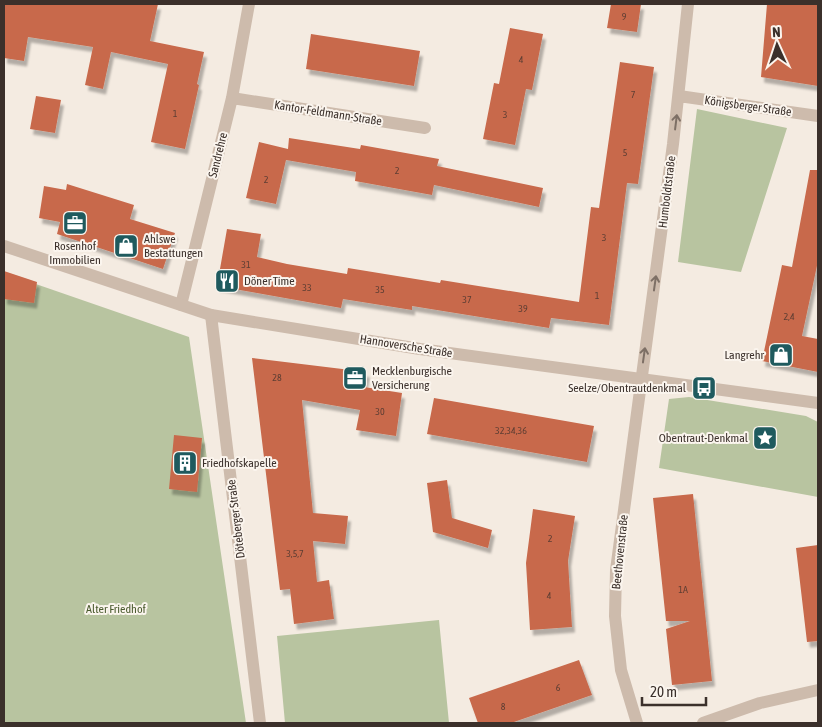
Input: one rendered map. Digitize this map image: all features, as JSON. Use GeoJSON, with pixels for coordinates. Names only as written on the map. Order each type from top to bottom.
{"type":"FeatureCollection","features":[{"type":"Feature","properties":{"kind":"street","name":"Sandrehre"},"geometry":{"type":"LineString","coordinates":[[181,305],[232,98],[249,4]]}},
{"type":"Feature","properties":{"kind":"street","name":"Humboldtstraße"},"geometry":{"type":"LineString","coordinates":[[641,379],[679,96],[688,4]]}},
{"type":"Feature","properties":{"kind":"street","name":"Königsberger Straße"},"geometry":{"type":"LineString","coordinates":[[679,96],[818,116]]}},
{"type":"Feature","properties":{"kind":"street","name":"Kantor-Feldmann-Straße"},"geometry":{"type":"LineString","coordinates":[[232,98],[425,128]]}},
{"type":"Feature","properties":{"kind":"street","name":"Hannoversche Straße"},"geometry":{"type":"LineString","coordinates":[[4,246],[211,315],[420,348],[818,403]]}},
{"type":"Feature","properties":{"kind":"street","name":"Döteberger Straße"},"geometry":{"type":"LineString","coordinates":[[211,315],[260,723]]}},
{"type":"Feature","properties":{"kind":"street","name":"Beethovenstraße"},"geometry":{"type":"LineString","coordinates":[[637,723],[620,670],[615,616],[616,570],[641,379]]}},
{"type":"Feature","properties":{"kind":"street"},"geometry":{"type":"LineString","coordinates":[[703,723],[760,703],[818,690]]}},
{"type":"Feature","properties":{"kind":"green space"},"geometry":{"type":"Polygon","coordinates":[[[697,109],[787,128],[741,272],[678,262],[697,109]]]}},
{"type":"Feature","properties":{"kind":"green space","name":"Alter Friedhof"},"geometry":{"type":"Polygon","coordinates":[[[4,273],[189,337],[246,723],[4,723],[4,273]]]}},
{"type":"Feature","properties":{"kind":"green space"},"geometry":{"type":"Polygon","coordinates":[[[689,397],[806,416],[818,422],[818,497],[659,468],[669,399],[689,397]]]}},
{"type":"Feature","properties":{"kind":"green space"},"geometry":{"type":"Polygon","coordinates":[[[439,620],[449,723],[285,723],[277,636],[439,620]]]}},
{"type":"Feature","properties":{"kind":"building"},"geometry":{"type":"Polygon","coordinates":[[[4,4],[158,4],[150,41],[204,52],[185,149],[151,142],[168,64],[111,52],[103,89],[85,85],[93,47],[28,37],[24,61],[4,58],[4,4]]]}},
{"type":"Feature","properties":{"kind":"building"},"geometry":{"type":"Polygon","coordinates":[[[611,4],[641,4],[637,32],[607,28],[611,4]]]}},
{"type":"Feature","properties":{"kind":"building"},"geometry":{"type":"Polygon","coordinates":[[[767,4],[818,4],[818,86],[761,77],[767,4]]]}},
{"type":"Feature","properties":{"kind":"building"},"geometry":{"type":"Polygon","coordinates":[[[510,28],[543,34],[532,90],[526,89],[515,145],[483,139],[494,83],[499,84],[510,28]]]}},
{"type":"Feature","properties":{"kind":"building"},"geometry":{"type":"Polygon","coordinates":[[[311,34],[420,51],[414,86],[306,69],[311,34]]]}},
{"type":"Feature","properties":{"kind":"building"},"geometry":{"type":"Polygon","coordinates":[[[620,62],[654,67],[638,184],[627,183],[609,325],[551,318],[549,328],[412,306],[412,310],[343,299],[341,308],[217,286],[227,229],[261,234],[257,257],[287,264],[347,274],[348,268],[440,283],[441,280],[579,302],[591,207],[599,208],[620,62]]]}},
{"type":"Feature","properties":{"kind":"building"},"geometry":{"type":"Polygon","coordinates":[[[36,96],[61,100],[55,133],[30,129],[36,96]]]}},
{"type":"Feature","properties":{"kind":"building"},"geometry":{"type":"Polygon","coordinates":[[[289,138],[360,149],[361,145],[439,159],[437,166],[543,188],[539,207],[434,185],[432,195],[355,181],[356,172],[286,160],[276,204],[246,198],[259,142],[288,149],[289,138]]]}},
{"type":"Feature","properties":{"kind":"building"},"geometry":{"type":"Polygon","coordinates":[[[810,170],[818,170],[818,261],[802,336],[818,339],[818,372],[762,361],[782,265],[792,267],[810,170]]]}},
{"type":"Feature","properties":{"kind":"building"},"geometry":{"type":"Polygon","coordinates":[[[67,184],[134,205],[130,219],[175,233],[163,269],[57,234],[60,222],[39,218],[44,186],[66,190],[67,184]]]}},
{"type":"Feature","properties":{"kind":"building"},"geometry":{"type":"Polygon","coordinates":[[[4,271],[37,282],[34,303],[4,299],[4,271]]]}},
{"type":"Feature","properties":{"kind":"building"},"geometry":{"type":"Polygon","coordinates":[[[252,358],[367,372],[364,387],[402,393],[396,436],[356,430],[360,410],[302,400],[313,513],[348,516],[345,544],[313,541],[317,582],[329,580],[334,619],[294,624],[290,589],[280,590],[252,358]]]}},
{"type":"Feature","properties":{"kind":"building"},"geometry":{"type":"Polygon","coordinates":[[[434,398],[594,426],[587,462],[427,434],[434,398]]]}},
{"type":"Feature","properties":{"kind":"building","name":"Friedhofskapelle"},"geometry":{"type":"Polygon","coordinates":[[[174,435],[202,438],[197,492],[169,489],[174,435]]]}},
{"type":"Feature","properties":{"kind":"building"},"geometry":{"type":"Polygon","coordinates":[[[447,480],[452,518],[492,530],[488,548],[433,532],[427,483],[447,480]]]}},
{"type":"Feature","properties":{"kind":"building"},"geometry":{"type":"Polygon","coordinates":[[[693,494],[712,681],[672,685],[666,629],[690,621],[666,621],[653,498],[693,494]]]}},
{"type":"Feature","properties":{"kind":"building"},"geometry":{"type":"Polygon","coordinates":[[[533,509],[575,516],[568,561],[572,627],[530,630],[526,563],[533,509]]]}},
{"type":"Feature","properties":{"kind":"building"},"geometry":{"type":"Polygon","coordinates":[[[818,545],[818,641],[807,642],[796,548],[818,545]]]}},
{"type":"Feature","properties":{"kind":"building"},"geometry":{"type":"Polygon","coordinates":[[[579,660],[592,695],[511,723],[478,723],[469,698],[579,660]]]}},
{"type":"Feature","properties":{"kind":"place","name":"Rosenhof Immobilien"},"geometry":{"type":"Point","coordinates":[75,223]}},
{"type":"Feature","properties":{"kind":"place","name":"Ahlswe Bestattungen"},"geometry":{"type":"Point","coordinates":[126,246]}},
{"type":"Feature","properties":{"kind":"place","name":"Döner Time"},"geometry":{"type":"Point","coordinates":[227,281]}},
{"type":"Feature","properties":{"kind":"place","name":"Langrehr"},"geometry":{"type":"Point","coordinates":[781,355]}},
{"type":"Feature","properties":{"kind":"place","name":"Mecklenburgische Versicherung"},"geometry":{"type":"Point","coordinates":[355,378]}},
{"type":"Feature","properties":{"kind":"place","name":"Seelze/Obentrautdenkmal"},"geometry":{"type":"Point","coordinates":[704,388]}},
{"type":"Feature","properties":{"kind":"place","name":"Obentraut-Denkmal"},"geometry":{"type":"Point","coordinates":[765,438]}},
{"type":"Feature","properties":{"kind":"place","name":"Friedhofskapelle"},"geometry":{"type":"Point","coordinates":[185,463]}}]}
